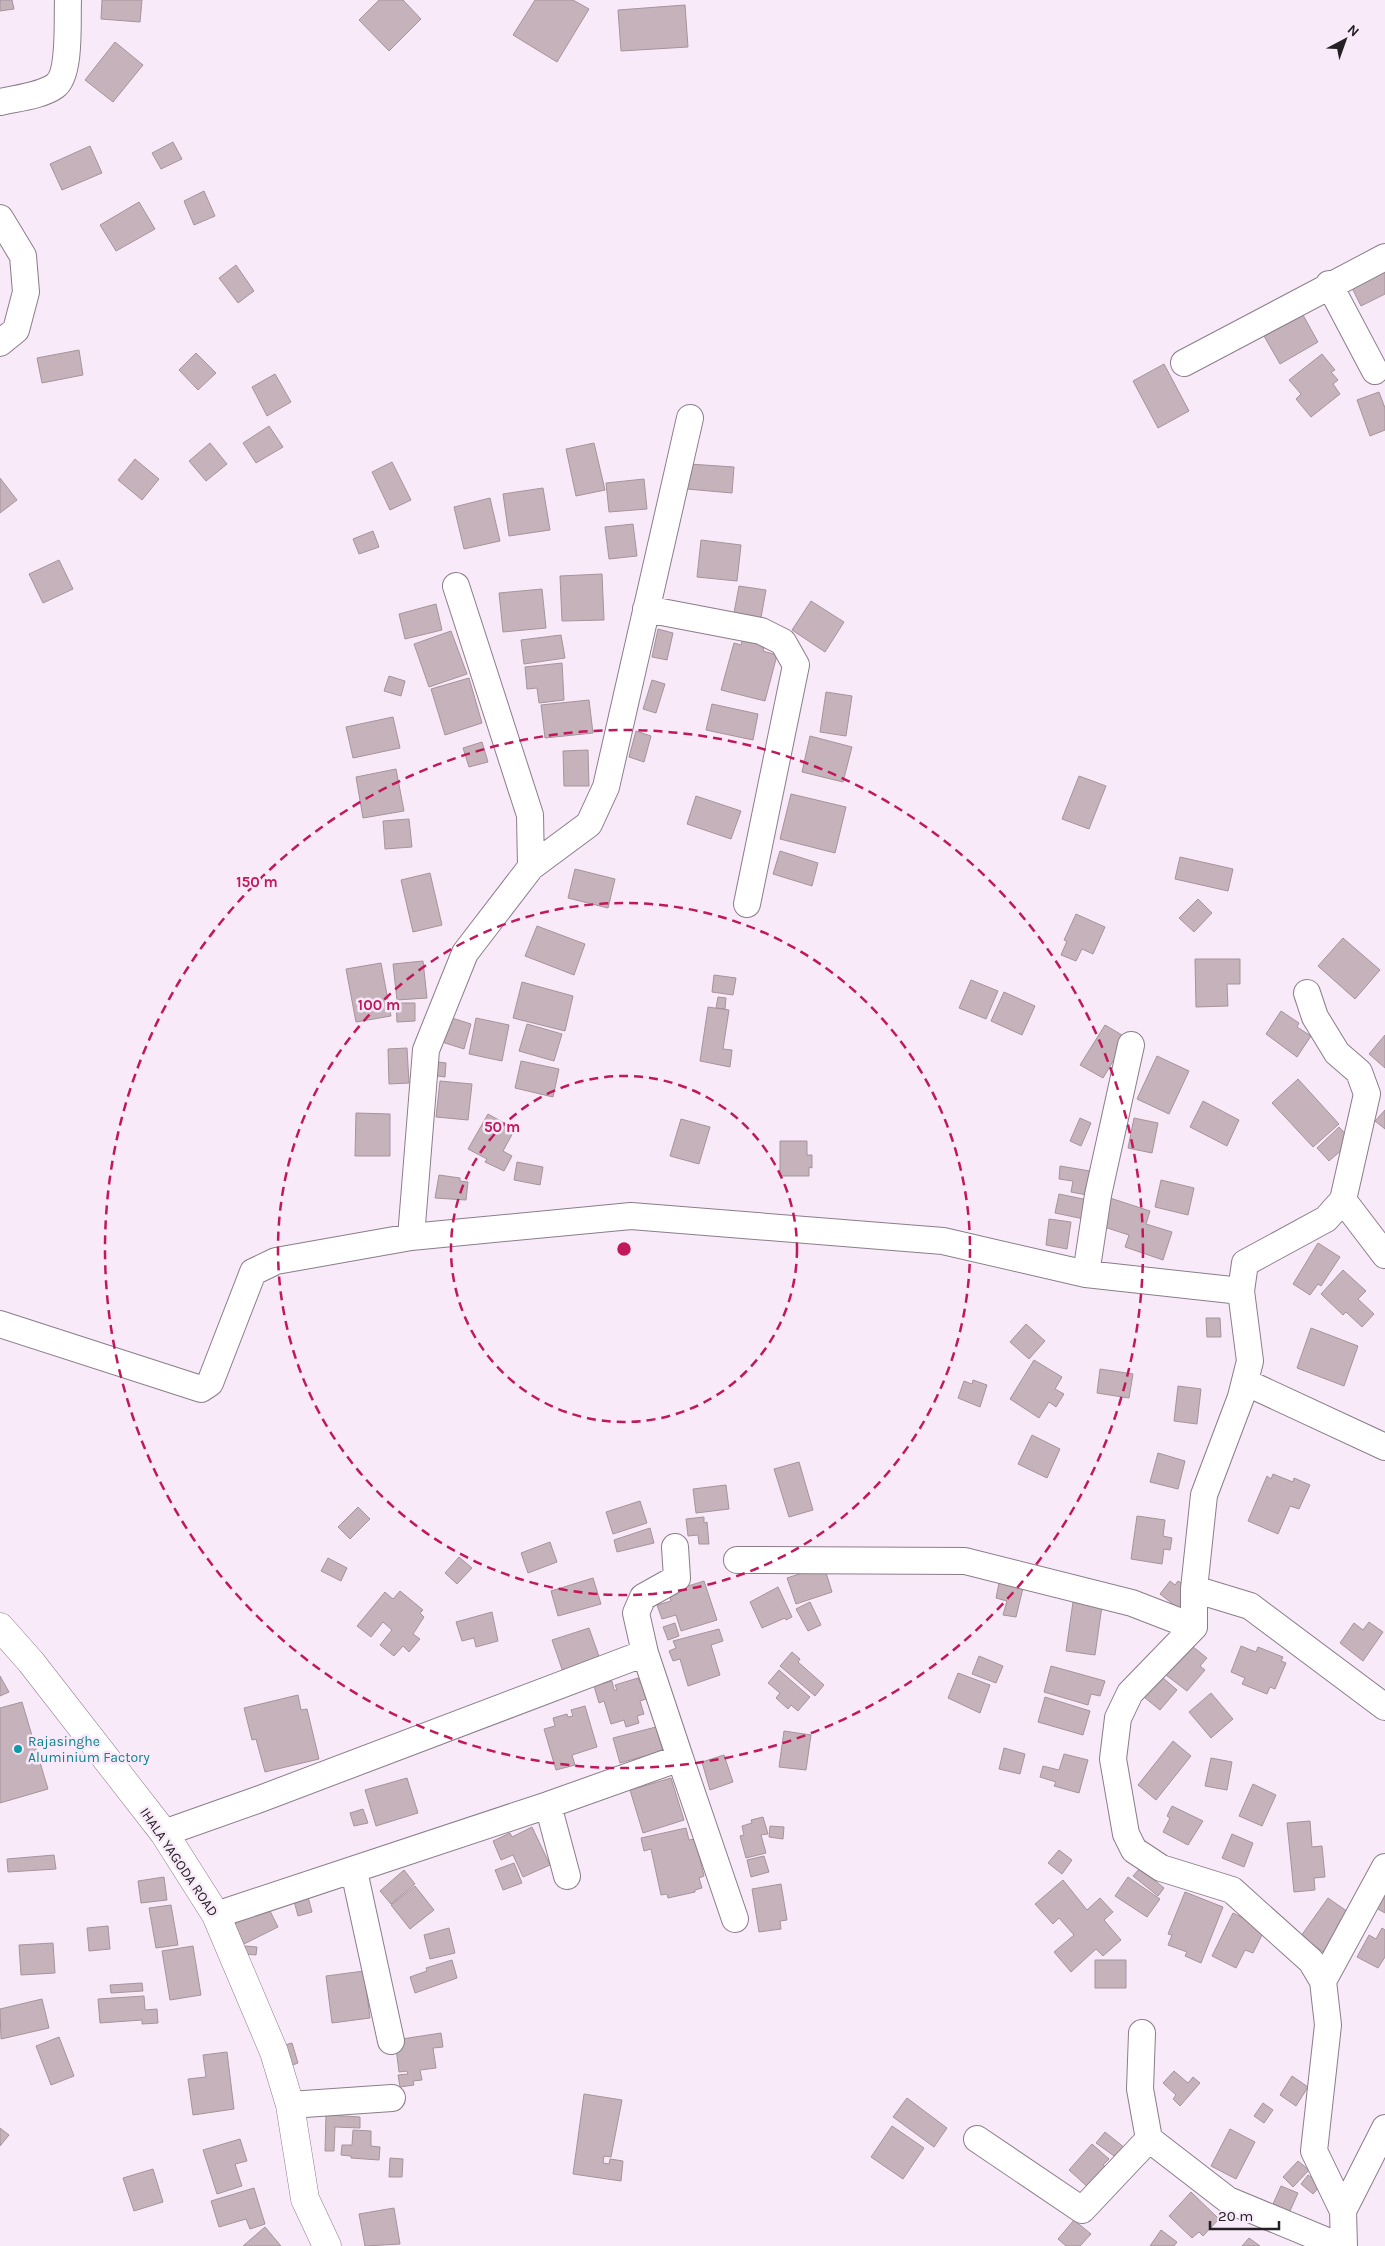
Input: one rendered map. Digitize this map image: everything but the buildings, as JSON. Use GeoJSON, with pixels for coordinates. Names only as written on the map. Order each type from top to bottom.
{"type":"FeatureCollection","features":[{"type":"Feature","properties":{"kind":"street"},"geometry":{"type":"LineString","coordinates":[[0,102],[40,92],[57,85],[65,70],[68,0]]}},
{"type":"Feature","properties":{"kind":"street"},"geometry":{"type":"LineString","coordinates":[[0,218],[23,256],[26,292],[16,330],[0,342]]}},
{"type":"Feature","properties":{"kind":"street"},"geometry":{"type":"LineString","coordinates":[[1184,363],[1385,256]]}},
{"type":"Feature","properties":{"kind":"street"},"geometry":{"type":"LineString","coordinates":[[1330,284],[1375,371]]}},
{"type":"Feature","properties":{"kind":"street"},"geometry":{"type":"LineString","coordinates":[[411,1237],[426,1050],[465,953],[531,867],[589,824],[606,787],[690,418]]}},
{"type":"Feature","properties":{"kind":"street"},"geometry":{"type":"LineString","coordinates":[[456,586],[530,815],[531,867]]}},
{"type":"Feature","properties":{"kind":"street"},"geometry":{"type":"LineString","coordinates":[[646,610],[761,631],[783,642],[796,665],[747,904]]}},
{"type":"Feature","properties":{"kind":"street"},"geometry":{"type":"LineString","coordinates":[[1307,993],[1315,1017],[1337,1053],[1359,1072],[1367,1094],[1343,1200],[1326,1219],[1244,1263],[1241,1291],[1250,1361],[1246,1382],[1204,1495],[1194,1589],[1194,1627],[1130,1693],[1118,1718],[1113,1759],[1126,1834],[1134,1850],[1161,1868],[1232,1890],[1311,1961],[1323,1981],[1328,2025],[1314,2151],[1343,2211],[1344,2246]]}},
{"type":"Feature","properties":{"kind":"street"},"geometry":{"type":"LineString","coordinates":[[1086,1274],[1098,1196],[1131,1045]]}},
{"type":"Feature","properties":{"kind":"street"},"geometry":{"type":"LineString","coordinates":[[1343,1200],[1385,1255]]}},
{"type":"Feature","properties":{"kind":"street"},"geometry":{"type":"LineString","coordinates":[[0,1324],[201,1389],[210,1383],[253,1272],[276,1261],[411,1237],[631,1216],[943,1241],[1086,1274],[1241,1291]]}},
{"type":"Feature","properties":{"kind":"street"},"geometry":{"type":"LineString","coordinates":[[1246,1382],[1385,1447]]}},
{"type":"Feature","properties":{"kind":"street"},"geometry":{"type":"LineString","coordinates":[[676,1547],[677,1578],[643,1597],[636,1613],[645,1653],[736,1919]]}},
{"type":"Feature","properties":{"kind":"street"},"geometry":{"type":"LineString","coordinates":[[736,1560],[965,1561],[1132,1602],[1194,1627]]}},
{"type":"Feature","properties":{"kind":"street"},"geometry":{"type":"LineString","coordinates":[[1194,1589],[1250,1606],[1385,1707]]}},
{"type":"Feature","properties":{"kind":"street","name":"IHALA YAGODA ROAD"},"geometry":{"type":"LineString","coordinates":[[0,1627],[31,1662],[164,1833],[216,1915],[274,2052],[290,2105],[305,2199],[327,2246]]}},
{"type":"Feature","properties":{"kind":"street"},"geometry":{"type":"LineString","coordinates":[[164,1833],[260,1799],[645,1653]]}},
{"type":"Feature","properties":{"kind":"street"},"geometry":{"type":"LineString","coordinates":[[216,1915],[354,1871],[680,1758]]}},
{"type":"Feature","properties":{"kind":"street"},"geometry":{"type":"LineString","coordinates":[[548,1805],[567,1876]]}},
{"type":"Feature","properties":{"kind":"street"},"geometry":{"type":"LineString","coordinates":[[1323,1981],[1385,1867]]}},
{"type":"Feature","properties":{"kind":"street"},"geometry":{"type":"LineString","coordinates":[[354,1871],[391,2041]]}},
{"type":"Feature","properties":{"kind":"street"},"geometry":{"type":"LineString","coordinates":[[1142,2033],[1140,2089],[1149,2138],[1228,2200],[1339,2246]]}},
{"type":"Feature","properties":{"kind":"street"},"geometry":{"type":"LineString","coordinates":[[290,2105],[392,2098]]}},
{"type":"Feature","properties":{"kind":"street"},"geometry":{"type":"LineString","coordinates":[[1343,2211],[1385,2128]]}},
{"type":"Feature","properties":{"kind":"street"},"geometry":{"type":"LineString","coordinates":[[977,2139],[1082,2210],[1149,2138]]}},
{"type":"Feature","properties":{"kind":"place","name":"Rajasinghe Aluminium Factory"},"geometry":{"type":"Point","coordinates":[18,1749]}}]}
